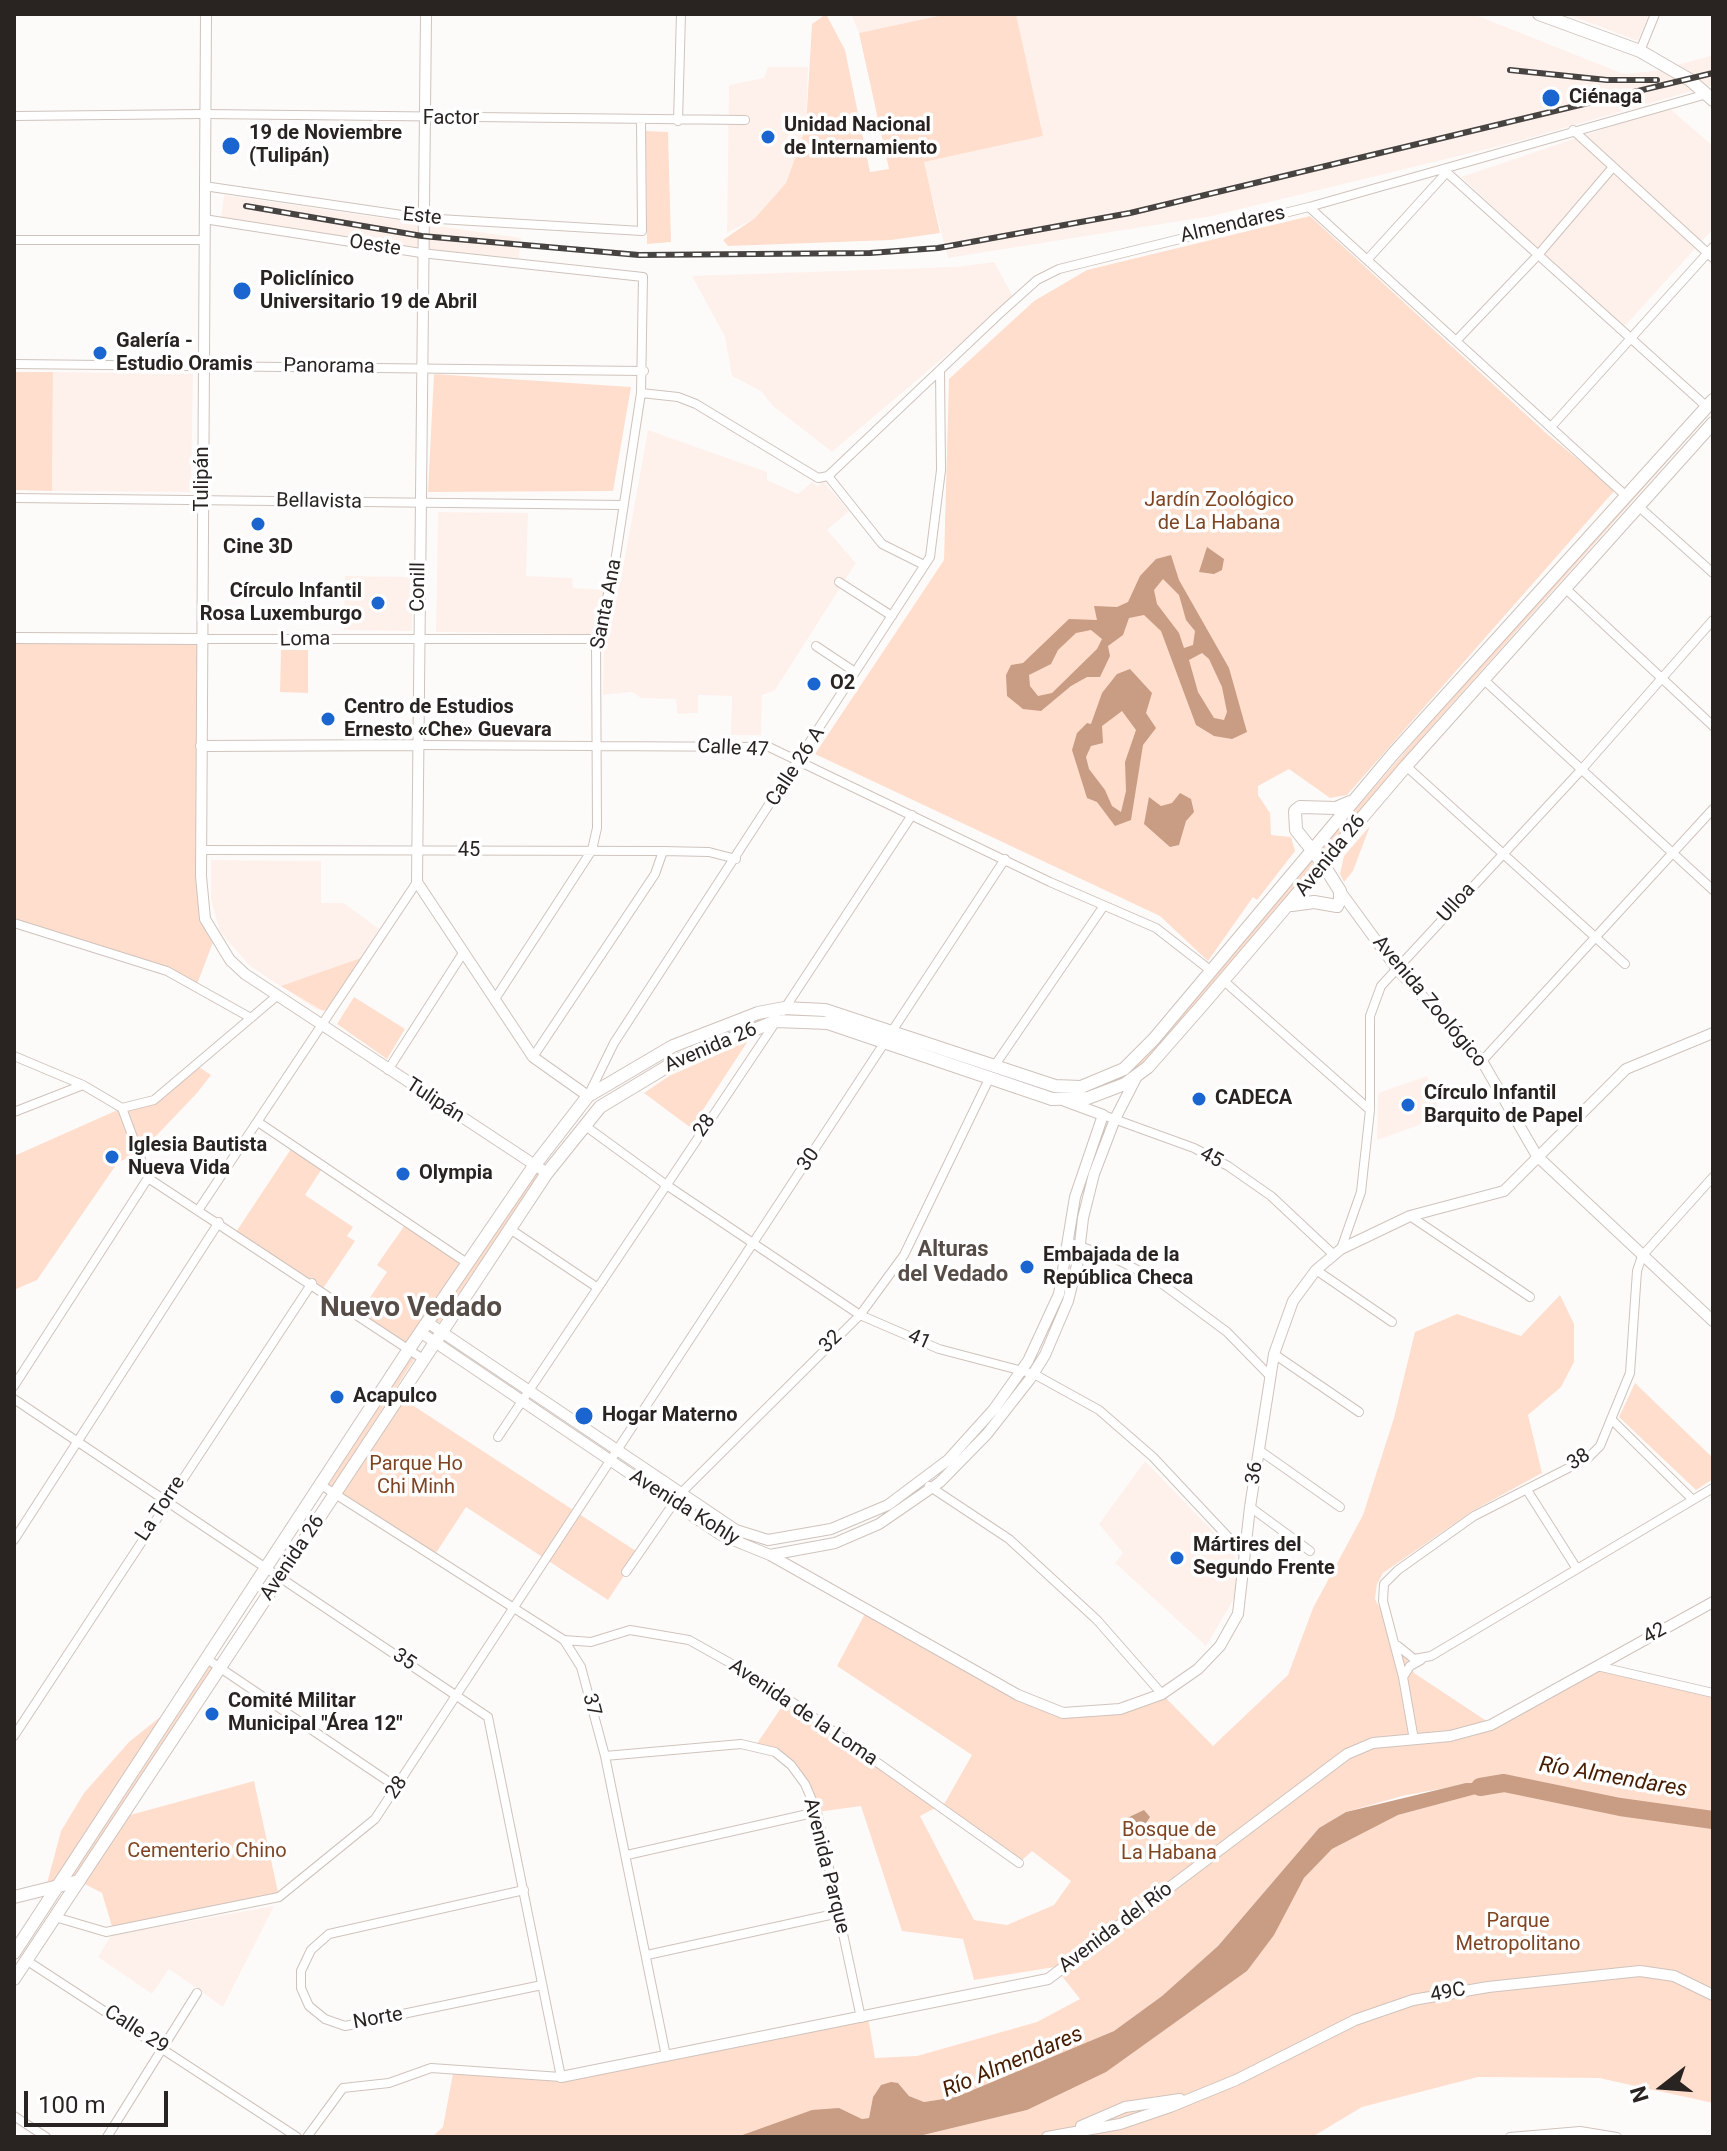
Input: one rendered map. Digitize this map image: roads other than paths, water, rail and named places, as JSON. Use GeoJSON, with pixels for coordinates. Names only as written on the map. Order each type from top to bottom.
{"type":"FeatureCollection","features":[{"type":"Feature","properties":{"kind":"main road"},"geometry":{"type":"LineString","coordinates":[[1539,14],[1640,51],[1690,80],[1710,97]]}},
{"type":"Feature","properties":{"kind":"main road","name":"Avenida 26"},"geometry":{"type":"LineString","coordinates":[[14,1979],[547,1173],[600,1107],[656,1071],[710,1045],[776,1021],[828,1023],[890,1037],[995,1065],[1055,1086],[1081,1087],[1099,1082],[1135,1061],[1356,798],[1710,403]]}},
{"type":"Feature","properties":{"kind":"main road","name":"Avenida 26"},"geometry":{"type":"LineString","coordinates":[[14,1952],[409,1349],[534,1166],[588,1096],[673,1046],[758,1013],[784,1008],[825,1010],[1039,1097],[1065,1101],[1110,1091],[1137,1076],[1292,905],[1406,766],[1713,423]]}},
{"type":"Feature","properties":{"kind":"main road"},"geometry":{"type":"LineString","coordinates":[[1292,905],[1314,902],[1337,906],[1340,891],[1296,830],[1295,811],[1309,806],[1336,808],[1356,798]]}},
{"type":"Feature","properties":{"kind":"main road"},"geometry":{"type":"LineString","coordinates":[[584,1125],[590,1110],[588,1096]]}},
{"type":"Feature","properties":{"kind":"main road"},"geometry":{"type":"LineString","coordinates":[[14,1897],[79,1881]]}},
{"type":"Feature","properties":{"kind":"main road","name":"Calle 29"},"geometry":{"type":"LineString","coordinates":[[14,1952],[26,1960]]}},
{"type":"Feature","properties":{"kind":"street","name":"Tulipán"},"geometry":{"type":"LineString","coordinates":[[206,14],[201,746],[201,850],[205,919],[217,941],[245,974],[547,1173]]}},
{"type":"Feature","properties":{"kind":"street","name":"Conill"},"geometry":{"type":"LineString","coordinates":[[417,882],[421,253],[426,14]]}},
{"type":"Feature","properties":{"kind":"street"},"geometry":{"type":"LineString","coordinates":[[678,121],[681,14]]}},
{"type":"Feature","properties":{"kind":"street"},"geometry":{"type":"LineString","coordinates":[[1640,51],[1655,14]]}},
{"type":"Feature","properties":{"kind":"street","name":"Almendares"},"geometry":{"type":"LineString","coordinates":[[828,476],[1037,280],[1059,269],[1309,207],[1445,170],[1573,130],[1710,97]]}},
{"type":"Feature","properties":{"kind":"street","name":"Factor"},"geometry":{"type":"LineString","coordinates":[[14,116],[204,114],[424,119],[745,120]]}},
{"type":"Feature","properties":{"kind":"street","name":"Este"},"geometry":{"type":"LineString","coordinates":[[204,186],[422,218],[642,231],[641,121]]}},
{"type":"Feature","properties":{"kind":"street"},"geometry":{"type":"LineString","coordinates":[[1551,427],[1629,337],[1711,252],[1573,130]]}},
{"type":"Feature","properties":{"kind":"street"},"geometry":{"type":"LineString","coordinates":[[1456,341],[1538,255],[1613,167]]}},
{"type":"Feature","properties":{"kind":"street"},"geometry":{"type":"LineString","coordinates":[[1367,260],[1445,170],[1629,337],[1710,403]]}},
{"type":"Feature","properties":{"kind":"street"},"geometry":{"type":"LineString","coordinates":[[1309,207],[1625,495]]}},
{"type":"Feature","properties":{"kind":"street","name":"Oeste"},"geometry":{"type":"LineString","coordinates":[[204,219],[421,253],[643,277]]}},
{"type":"Feature","properties":{"kind":"street"},"geometry":{"type":"LineString","coordinates":[[14,240],[203,240]]}},
{"type":"Feature","properties":{"kind":"street","name":"Santa Ana"},"geometry":{"type":"LineString","coordinates":[[495,999],[592,850],[597,828],[596,639],[613,575],[644,371],[643,277]]}},
{"type":"Feature","properties":{"kind":"street","name":"Panorama"},"geometry":{"type":"LineString","coordinates":[[14,364],[644,371]]}},
{"type":"Feature","properties":{"kind":"street","name":"Calle 26 A"},"geometry":{"type":"LineString","coordinates":[[588,1096],[614,1043],[930,557],[941,470],[940,370]]}},
{"type":"Feature","properties":{"kind":"street"},"geometry":{"type":"LineString","coordinates":[[641,393],[678,397],[696,404],[818,478],[828,476],[882,544],[924,565]]}},
{"type":"Feature","properties":{"kind":"street","name":"Bellavista"},"geometry":{"type":"LineString","coordinates":[[14,498],[623,505]]}},
{"type":"Feature","properties":{"kind":"street"},"geometry":{"type":"LineString","coordinates":[[1637,505],[1713,573]]}},
{"type":"Feature","properties":{"kind":"street"},"geometry":{"type":"LineString","coordinates":[[839,582],[892,616]]}},
{"type":"Feature","properties":{"kind":"street"},"geometry":{"type":"LineString","coordinates":[[1565,588],[1713,726]]}},
{"type":"Feature","properties":{"kind":"street","name":"Ulloa"},"geometry":{"type":"LineString","coordinates":[[1338,1252],[1361,1192],[1370,1110],[1370,1016],[1381,986],[1582,769],[1713,620]]}},
{"type":"Feature","properties":{"kind":"street","name":"Loma"},"geometry":{"type":"LineString","coordinates":[[14,638],[596,639]]}},
{"type":"Feature","properties":{"kind":"street"},"geometry":{"type":"LineString","coordinates":[[816,646],[855,672]]}},
{"type":"Feature","properties":{"kind":"street"},"geometry":{"type":"LineString","coordinates":[[1484,680],[1713,890]]}},
{"type":"Feature","properties":{"kind":"street","name":"Calle 47"},"geometry":{"type":"LineString","coordinates":[[201,746],[769,747],[1103,907],[1164,933],[1210,970]]}},
{"type":"Feature","properties":{"kind":"street"},"geometry":{"type":"LineString","coordinates":[[1406,766],[1625,964]]}},
{"type":"Feature","properties":{"kind":"street"},"geometry":{"type":"LineString","coordinates":[[1482,1061],[1713,809]]}},
{"type":"Feature","properties":{"kind":"street","name":"28"},"geometry":{"type":"LineString","coordinates":[[498,1437],[912,815]]}},
{"type":"Feature","properties":{"kind":"street","name":"45"},"geometry":{"type":"LineString","coordinates":[[201,850],[663,851],[709,852],[736,859]]}},
{"type":"Feature","properties":{"kind":"street"},"geometry":{"type":"LineString","coordinates":[[533,1057],[655,874],[663,851]]}},
{"type":"Feature","properties":{"kind":"street","name":"30"},"geometry":{"type":"LineString","coordinates":[[611,1455],[1005,859]]}},
{"type":"Feature","properties":{"kind":"street"},"geometry":{"type":"LineString","coordinates":[[199,1209],[325,1025],[417,882],[533,1057],[588,1096]]}},
{"type":"Feature","properties":{"kind":"street","name":"Avenida Zoológico"},"geometry":{"type":"LineString","coordinates":[[1340,891],[1397,969],[1482,1061],[1537,1156],[1713,1321]]}},
{"type":"Feature","properties":{"kind":"street"},"geometry":{"type":"LineString","coordinates":[[1337,906],[1352,908]]}},
{"type":"Feature","properties":{"kind":"street"},"geometry":{"type":"LineString","coordinates":[[995,1065],[1103,907]]}},
{"type":"Feature","properties":{"kind":"street"},"geometry":{"type":"LineString","coordinates":[[14,923],[167,971],[251,1018]]}},
{"type":"Feature","properties":{"kind":"street"},"geometry":{"type":"LineString","coordinates":[[388,1070],[463,953]]}},
{"type":"Feature","properties":{"kind":"street"},"geometry":{"type":"LineString","coordinates":[[1224,981],[1370,1110]]}},
{"type":"Feature","properties":{"kind":"street"},"geometry":{"type":"LineString","coordinates":[[122,1108],[154,1100],[278,995]]}},
{"type":"Feature","properties":{"kind":"street","name":"36"},"geometry":{"type":"LineString","coordinates":[[770,1555],[1018,1695],[1063,1713],[1120,1709],[1162,1694],[1198,1669],[1232,1628],[1242,1600],[1244,1554],[1269,1375],[1293,1301],[1316,1270],[1338,1252],[1410,1216],[1504,1191],[1626,1069],[1713,1033]]}},
{"type":"Feature","properties":{"kind":"street"},"geometry":{"type":"LineString","coordinates":[[14,1056],[83,1085],[122,1108],[148,1178],[312,1283],[423,1359]]}},
{"type":"Feature","properties":{"kind":"street","name":"Avenida Kohly"},"geometry":{"type":"LineString","coordinates":[[1073,1244],[1094,1174],[1115,1119],[1137,1076]]}},
{"type":"Feature","properties":{"kind":"street","name":"32"},"geometry":{"type":"LineString","coordinates":[[626,1572],[677,1499],[860,1315],[904,1255],[989,1079]]}},
{"type":"Feature","properties":{"kind":"street"},"geometry":{"type":"LineString","coordinates":[[14,1112],[83,1085]]}},
{"type":"Feature","properties":{"kind":"street","name":"45"},"geometry":{"type":"LineString","coordinates":[[1065,1101],[1194,1148],[1228,1166],[1271,1196],[1338,1252]]}},
{"type":"Feature","properties":{"kind":"street","name":"Avenida Kohly"},"geometry":{"type":"LineString","coordinates":[[677,1499],[745,1535],[782,1539],[863,1518],[922,1481],[985,1428],[1060,1307],[1076,1275],[1073,1244],[1083,1170],[1103,1115]]}},
{"type":"Feature","properties":{"kind":"street"},"geometry":{"type":"LineString","coordinates":[[258,1122],[467,1263]]}},
{"type":"Feature","properties":{"kind":"street","name":"41"},"geometry":{"type":"LineString","coordinates":[[584,1125],[665,1184],[860,1315],[939,1349],[1022,1369],[1099,1410],[1153,1457],[1244,1554]]}},
{"type":"Feature","properties":{"kind":"street"},"geometry":{"type":"LineString","coordinates":[[1083,1170],[1094,1174]]}},
{"type":"Feature","properties":{"kind":"street"},"geometry":{"type":"LineString","coordinates":[[1642,1256],[1713,1177]]}},
{"type":"Feature","properties":{"kind":"street"},"geometry":{"type":"LineString","coordinates":[[14,1386],[148,1178]]}},
{"type":"Feature","properties":{"kind":"street"},"geometry":{"type":"LineString","coordinates":[[1410,1216],[1530,1297]]}},
{"type":"Feature","properties":{"kind":"street"},"geometry":{"type":"LineString","coordinates":[[14,1540],[219,1222]]}},
{"type":"Feature","properties":{"kind":"street"},"geometry":{"type":"LineString","coordinates":[[510,1229],[598,1288]]}},
{"type":"Feature","properties":{"kind":"street"},"geometry":{"type":"LineString","coordinates":[[1073,1244],[1157,1280],[1227,1332],[1269,1375]]}},
{"type":"Feature","properties":{"kind":"street","name":"38"},"geometry":{"type":"LineString","coordinates":[[1414,1740],[1396,1643],[1383,1601],[1382,1592],[1389,1577],[1474,1516],[1588,1458],[1600,1446],[1630,1373],[1637,1271],[1642,1256]]}},
{"type":"Feature","properties":{"kind":"street"},"geometry":{"type":"LineString","coordinates":[[1316,1270],[1392,1322]]}},
{"type":"Feature","properties":{"kind":"street","name":"La Torre"},"geometry":{"type":"LineString","coordinates":[[14,1736],[165,1501],[312,1283]]}},
{"type":"Feature","properties":{"kind":"street","name":"Avenida Kohly"},"geometry":{"type":"LineString","coordinates":[[424,1327],[677,1499],[721,1535],[770,1555],[789,1554],[867,1530],[933,1488],[1034,1374],[1060,1307]]}},
{"type":"Feature","properties":{"kind":"street"},"geometry":{"type":"LineString","coordinates":[[1274,1354],[1359,1412]]}},
{"type":"Feature","properties":{"kind":"street","name":"35"},"geometry":{"type":"LineString","coordinates":[[14,1399],[488,1717],[561,2077]]}},
{"type":"Feature","properties":{"kind":"street"},"geometry":{"type":"LineString","coordinates":[[1611,1419],[1693,1500]]}},
{"type":"Feature","properties":{"kind":"street"},"geometry":{"type":"LineString","coordinates":[[1259,1450],[1340,1507]]}},
{"type":"Feature","properties":{"kind":"street","name":"28"},"geometry":{"type":"LineString","coordinates":[[55,1917],[106,1932],[279,1897],[375,1819],[459,1696],[611,1455]]}},
{"type":"Feature","properties":{"kind":"street"},"geometry":{"type":"LineString","coordinates":[[922,1481],[1009,1539],[1097,1620],[1162,1694]]}},
{"type":"Feature","properties":{"kind":"street","name":"37"},"geometry":{"type":"LineString","coordinates":[[321,1485],[564,1640],[581,1667],[627,1855],[666,2056]]}},
{"type":"Feature","properties":{"kind":"street"},"geometry":{"type":"LineString","coordinates":[[1403,1677],[1410,1666],[1713,1488]]}},
{"type":"Feature","properties":{"kind":"street"},"geometry":{"type":"LineString","coordinates":[[1527,1490],[1577,1569]]}},
{"type":"Feature","properties":{"kind":"street"},"geometry":{"type":"LineString","coordinates":[[1250,1507],[1310,1551]]}},
{"type":"Feature","properties":{"kind":"street"},"geometry":{"type":"LineString","coordinates":[[863,1518],[867,1530]]}},
{"type":"Feature","properties":{"kind":"street"},"geometry":{"type":"LineString","coordinates":[[782,1539],[797,1570]]}},
{"type":"Feature","properties":{"kind":"street","name":"42"},"geometry":{"type":"LineString","coordinates":[[1597,1666],[1713,1602]]}},
{"type":"Feature","properties":{"kind":"street","name":"Avenida de la Loma"},"geometry":{"type":"LineString","coordinates":[[564,1640],[591,1642],[630,1630],[689,1640],[764,1682],[1019,1863]]}},
{"type":"Feature","properties":{"kind":"street"},"geometry":{"type":"LineString","coordinates":[[1396,1643],[1409,1657],[1422,1660]]}},
{"type":"Feature","properties":{"kind":"street"},"geometry":{"type":"LineString","coordinates":[[207,1659],[398,1788]]}},
{"type":"Feature","properties":{"kind":"street"},"geometry":{"type":"LineString","coordinates":[[1597,1666],[1713,1693]]}},
{"type":"Feature","properties":{"kind":"street","name":"Avenida del Río"},"geometry":{"type":"LineString","coordinates":[[561,2077],[1048,1979],[1347,1754],[1373,1743],[1470,1733],[1491,1725],[1597,1666]]}},
{"type":"Feature","properties":{"kind":"street","name":"Avenida Parque"},"geometry":{"type":"LineString","coordinates":[[605,1756],[719,1745],[756,1745],[775,1752],[791,1765],[805,1784],[817,1812],[861,2018]]}},
{"type":"Feature","properties":{"kind":"street"},"geometry":{"type":"LineString","coordinates":[[627,1855],[817,1812]]}},
{"type":"Feature","properties":{"kind":"street","name":"Norte"},"geometry":{"type":"LineString","coordinates":[[524,1890],[329,1934],[311,1950],[301,1971],[301,1988],[309,2006],[325,2019],[345,2026],[542,1985]]}},
{"type":"Feature","properties":{"kind":"street"},"geometry":{"type":"LineString","coordinates":[[647,1955],[839,1913]]}},
{"type":"Feature","properties":{"kind":"street","name":"Calle 29"},"geometry":{"type":"LineString","coordinates":[[26,1960],[297,2137]]}},
{"type":"Feature","properties":{"kind":"street","name":"49C"},"geometry":{"type":"LineString","coordinates":[[1047,2137],[1141,2118],[1198,2096],[1355,2020],[1399,2004],[1446,1993],[1640,1971],[1674,1976],[1713,1995]]}},
{"type":"Feature","properties":{"kind":"street"},"geometry":{"type":"LineString","coordinates":[[107,2137],[197,1993]]}},
{"type":"Feature","properties":{"kind":"street"},"geometry":{"type":"LineString","coordinates":[[307,2137],[343,2088],[389,2083],[431,2068],[561,2077]]}},
{"type":"Feature","properties":{"kind":"street"},"geometry":{"type":"LineString","coordinates":[[14,2116],[46,2137]]}},
{"type":"Feature","properties":{"kind":"street"},"geometry":{"type":"LineString","coordinates":[[1510,2137],[1580,2131],[1617,2137]]}},
{"type":"Feature","properties":{"kind":"waterway","name":"Río Almendares"},"geometry":{"type":"LineString","coordinates":[[1480,1787],[1504,1783],[1620,1807],[1713,1820]]}},
{"type":"Feature","properties":{"kind":"railway"},"geometry":{"type":"LineString","coordinates":[[1510,70],[1607,80],[1657,80]]}},
{"type":"Feature","properties":{"kind":"railway"},"geometry":{"type":"LineString","coordinates":[[246,206],[422,236],[639,255],[870,253],[938,248],[1130,213],[1713,73]]}},
{"type":"Feature","properties":{"kind":"place","name":"Ciénaga"},"geometry":{"type":"Point","coordinates":[1551,98]}},
{"type":"Feature","properties":{"kind":"place","name":"Unidad Nacional de Internamiento"},"geometry":{"type":"Point","coordinates":[768,137]}},
{"type":"Feature","properties":{"kind":"place","name":"19 de Noviembre (Tulipán)"},"geometry":{"type":"Point","coordinates":[231,146]}},
{"type":"Feature","properties":{"kind":"place","name":"Policlínico Universitario 19 de Abril"},"geometry":{"type":"Point","coordinates":[242,291]}},
{"type":"Feature","properties":{"kind":"place","name":"Galería - Estudio Oramis"},"geometry":{"type":"Point","coordinates":[100,353]}},
{"type":"Feature","properties":{"kind":"place","name":"Cine 3D"},"geometry":{"type":"Point","coordinates":[258,524]}},
{"type":"Feature","properties":{"kind":"place","name":"Círculo Infantil Rosa Luxemburgo"},"geometry":{"type":"Point","coordinates":[378,603]}},
{"type":"Feature","properties":{"kind":"place","name":"O2"},"geometry":{"type":"Point","coordinates":[814,684]}},
{"type":"Feature","properties":{"kind":"place","name":"Centro de Estudios Ernesto «Che» Guevara"},"geometry":{"type":"Point","coordinates":[328,719]}},
{"type":"Feature","properties":{"kind":"place","name":"CADECA"},"geometry":{"type":"Point","coordinates":[1199,1099]}},
{"type":"Feature","properties":{"kind":"place","name":"Círculo Infantil Barquito de Papel"},"geometry":{"type":"Point","coordinates":[1408,1105]}},
{"type":"Feature","properties":{"kind":"place","name":"Iglesia Bautista Nueva Vida"},"geometry":{"type":"Point","coordinates":[112,1157]}},
{"type":"Feature","properties":{"kind":"place","name":"Olympia"},"geometry":{"type":"Point","coordinates":[403,1174]}},
{"type":"Feature","properties":{"kind":"place","name":"Embajada de la República Checa"},"geometry":{"type":"Point","coordinates":[1027,1267]}},
{"type":"Feature","properties":{"kind":"place","name":"Acapulco"},"geometry":{"type":"Point","coordinates":[337,1397]}},
{"type":"Feature","properties":{"kind":"place","name":"Hogar Materno"},"geometry":{"type":"Point","coordinates":[584,1416]}},
{"type":"Feature","properties":{"kind":"place","name":"Mártires del Segundo Frente"},"geometry":{"type":"Point","coordinates":[1177,1558]}},
{"type":"Feature","properties":{"kind":"place","name":"Comité Militar Municipal \"Área 12\""},"geometry":{"type":"Point","coordinates":[212,1714]}},
{"type":"Feature","properties":{"kind":"district","name":"Alturas del Vedado"},"geometry":{"type":"Point","coordinates":[953,1262]}},
{"type":"Feature","properties":{"kind":"district","name":"Nuevo Vedado"},"geometry":{"type":"Point","coordinates":[411,1309]}},
{"type":"Feature","properties":{"kind":"park label","name":"Jardín Zoológico de La Habana"},"geometry":{"type":"Point","coordinates":[1219,512]}},
{"type":"Feature","properties":{"kind":"park label","name":"Parque Ho Chi Minh"},"geometry":{"type":"Point","coordinates":[416,1476]}},
{"type":"Feature","properties":{"kind":"park label","name":"Bosque de La Habana"},"geometry":{"type":"Point","coordinates":[1169,1842]}},
{"type":"Feature","properties":{"kind":"park label","name":"Cementerio Chino"},"geometry":{"type":"Point","coordinates":[207,1852]}},
{"type":"Feature","properties":{"kind":"park label","name":"Parque Metropolitano"},"geometry":{"type":"Point","coordinates":[1518,1934]}}]}
